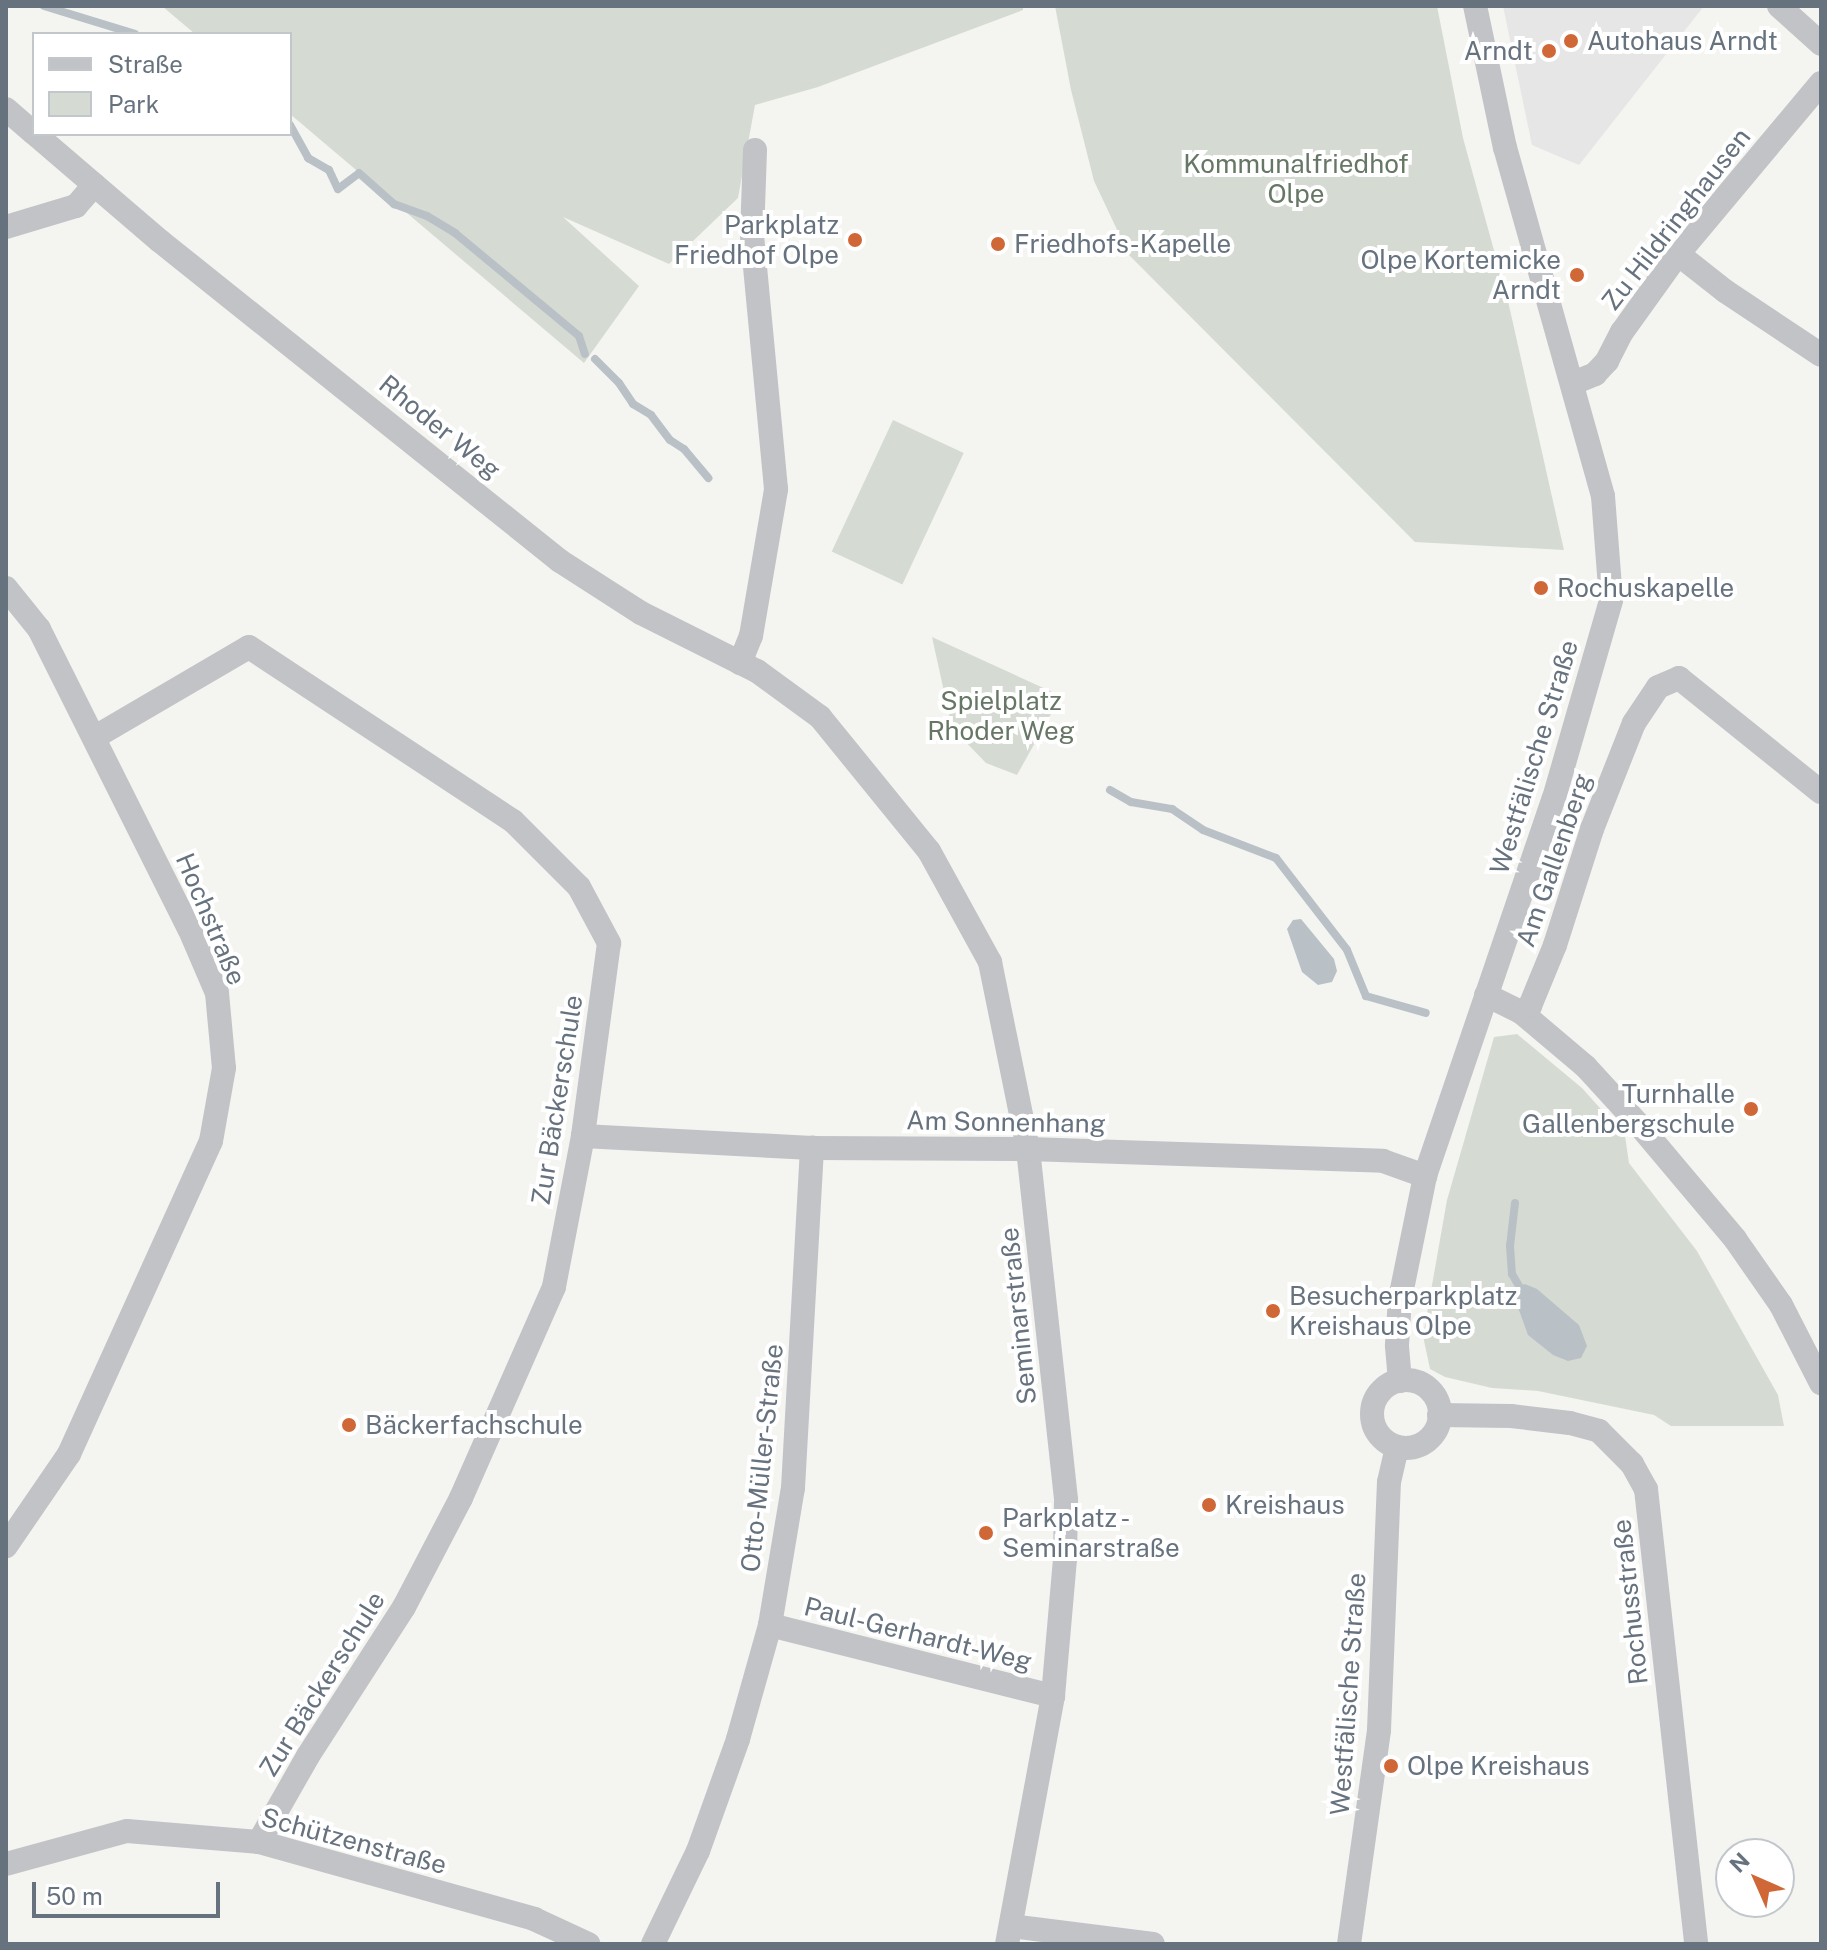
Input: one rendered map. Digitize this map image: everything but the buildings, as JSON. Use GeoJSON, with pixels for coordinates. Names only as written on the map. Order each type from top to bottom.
{"type":"FeatureCollection","features":[{"type":"Feature","properties":{"kind":"street","name":"Westfälische Straße"},"geometry":{"type":"LineString","coordinates":[[1400,1381],[1397,1345],[1400,1299],[1425,1176],[1554,798],[1611,600],[1603,496],[1505,148],[1475,6]]}},
{"type":"Feature","properties":{"kind":"street"},"geometry":{"type":"LineString","coordinates":[[1779,6],[1821,44]]}},
{"type":"Feature","properties":{"kind":"street","name":"Zu Hildringhausen"},"geometry":{"type":"LineString","coordinates":[[1573,383],[1595,374],[1607,361],[1622,332],[1678,254],[1815,89]]}},
{"type":"Feature","properties":{"kind":"street","name":"Rhoder Weg"},"geometry":{"type":"LineString","coordinates":[[6,109],[32,132]]}},
{"type":"Feature","properties":{"kind":"street","name":"Rhoder Weg"},"geometry":{"type":"LineString","coordinates":[[36,136],[560,561],[641,613],[782,687],[831,730]]}},
{"type":"Feature","properties":{"kind":"street"},"geometry":{"type":"LineString","coordinates":[[740,663],[757,610],[776,489],[752,236],[755,150]]}},
{"type":"Feature","properties":{"kind":"street"},"geometry":{"type":"LineString","coordinates":[[6,227],[76,206],[94,185]]}},
{"type":"Feature","properties":{"kind":"street"},"geometry":{"type":"LineString","coordinates":[[1678,254],[1725,291],[1821,355]]}},
{"type":"Feature","properties":{"kind":"street","name":"Hochstraße"},"geometry":{"type":"LineString","coordinates":[[6,588],[39,629],[189,928],[217,993],[224,1068],[211,1141],[69,1454],[6,1546]]}},
{"type":"Feature","properties":{"kind":"street","name":"Zur Bäckerschule"},"geometry":{"type":"LineString","coordinates":[[95,737],[249,647],[513,821],[579,887],[609,943],[583,1136],[554,1287],[461,1498],[404,1607],[308,1756],[259,1842]]}},
{"type":"Feature","properties":{"kind":"street","name":"Am Gallenberg"},"geometry":{"type":"LineString","coordinates":[[1521,1012],[1530,1006],[1555,945],[1592,829],[1634,723],[1658,687],[1679,678],[1821,792]]}},
{"type":"Feature","properties":{"kind":"street","name":"Seminarstraße"},"geometry":{"type":"LineString","coordinates":[[831,730],[929,851],[990,962],[1028,1149],[1066,1500],[1065,1559],[1053,1696],[1009,1935]]}},
{"type":"Feature","properties":{"kind":"street"},"geometry":{"type":"LineString","coordinates":[[1486,995],[1521,1012],[1586,1067],[1735,1239],[1781,1305],[1821,1383]]}},
{"type":"Feature","properties":{"kind":"street","name":"Am Sonnenhang"},"geometry":{"type":"LineString","coordinates":[[583,1136],[812,1148],[1028,1149],[1383,1161],[1425,1176]]}},
{"type":"Feature","properties":{"kind":"street","name":"Otto-Müller-Straße"},"geometry":{"type":"LineString","coordinates":[[653,1944],[698,1851],[738,1739],[770,1625],[793,1488],[812,1148]]}},
{"type":"Feature","properties":{"kind":"street"},"geometry":{"type":"LineString","coordinates":[[1400,1381],[1416,1382],[1434,1396],[1439,1415],[1429,1439],[1420,1445],[1397,1447],[1375,1430],[1372,1410],[1383,1389],[1400,1381]]}},
{"type":"Feature","properties":{"kind":"street","name":"Rochusstraße"},"geometry":{"type":"LineString","coordinates":[[1439,1415],[1511,1416],[1570,1423],[1599,1431],[1632,1464],[1646,1489],[1696,1944]]}},
{"type":"Feature","properties":{"kind":"street","name":"Westfälische Straße"},"geometry":{"type":"LineString","coordinates":[[1349,1944],[1379,1730],[1389,1482],[1397,1447]]}},
{"type":"Feature","properties":{"kind":"street","name":"Paul-Gerhardt-Weg"},"geometry":{"type":"LineString","coordinates":[[770,1625],[1053,1696]]}},
{"type":"Feature","properties":{"kind":"street","name":"Schützenstraße"},"geometry":{"type":"LineString","coordinates":[[6,1864],[127,1831],[259,1842],[534,1919],[588,1944]]}},
{"type":"Feature","properties":{"kind":"street"},"geometry":{"type":"LineString","coordinates":[[1009,1935],[1153,1944]]}},
{"type":"Feature","properties":{"kind":"shaded area"},"geometry":{"type":"Polygon","coordinates":[[[1503,6],[1704,6],[1579,165],[1532,145],[1503,6]]]}},
{"type":"Feature","properties":{"kind":"shaded area"},"geometry":{"type":"Polygon","coordinates":[[[1301,919],[1334,959],[1337,971],[1332,982],[1318,985],[1302,972],[1287,929],[1293,920],[1301,919]]]}},
{"type":"Feature","properties":{"kind":"shaded area"},"geometry":{"type":"Polygon","coordinates":[[[1525,1284],[1537,1289],[1579,1325],[1587,1346],[1581,1358],[1568,1361],[1553,1355],[1528,1335],[1516,1302],[1519,1286],[1525,1284]]]}},
{"type":"Feature","properties":{"kind":"green space"},"geometry":{"type":"Polygon","coordinates":[[[162,6],[1023,6],[1023,10],[818,87],[755,105],[738,198],[669,264],[563,217],[639,286],[584,363],[292,116],[292,32],[193,32],[162,6]]]}},
{"type":"Feature","properties":{"kind":"green space","name":"Kommunalfriedhof Olpe"},"geometry":{"type":"Polygon","coordinates":[[[1055,6],[1437,6],[1463,138],[1508,301],[1564,550],[1415,542],[1129,255],[1094,181],[1071,90],[1055,6]]]}},
{"type":"Feature","properties":{"kind":"green space"},"geometry":{"type":"Polygon","coordinates":[[[893,420],[964,453],[902,584],[832,551],[893,420]]]}},
{"type":"Feature","properties":{"kind":"green space","name":"Spielplatz Rhoder Weg"},"geometry":{"type":"Polygon","coordinates":[[[932,637],[1061,696],[1017,775],[986,763],[952,728],[932,637]]]}},
{"type":"Feature","properties":{"kind":"green space"},"geometry":{"type":"Polygon","coordinates":[[[1517,1034],[1582,1088],[1625,1136],[1629,1163],[1697,1251],[1778,1395],[1784,1426],[1671,1426],[1654,1415],[1538,1391],[1492,1388],[1445,1377],[1430,1369],[1423,1336],[1447,1200],[1494,1037],[1517,1034]]]}},
{"type":"Feature","properties":{"kind":"waterway"},"geometry":{"type":"LineString","coordinates":[[44,6],[128,32]]}},
{"type":"Feature","properties":{"kind":"waterway"},"geometry":{"type":"LineString","coordinates":[[292,129],[308,158],[329,170],[338,189],[359,173],[394,204],[427,216],[455,233],[579,336],[585,354]]}},
{"type":"Feature","properties":{"kind":"waterway"},"geometry":{"type":"LineString","coordinates":[[595,359],[619,383],[633,404],[651,415],[670,440],[684,449],[708,478]]}},
{"type":"Feature","properties":{"kind":"waterway"},"geometry":{"type":"LineString","coordinates":[[1110,790],[1131,802],[1172,809],[1203,830],[1276,858],[1347,950],[1366,996],[1426,1013]]}},
{"type":"Feature","properties":{"kind":"waterway"},"geometry":{"type":"LineString","coordinates":[[1515,1203],[1510,1246],[1512,1274],[1519,1286]]}},
{"type":"Feature","properties":{"kind":"place","name":"Autohaus Arndt"},"geometry":{"type":"Point","coordinates":[1571,41]}},
{"type":"Feature","properties":{"kind":"place","name":"Arndt"},"geometry":{"type":"Point","coordinates":[1549,51]}},
{"type":"Feature","properties":{"kind":"place","name":"Parkplatz Friedhof Olpe"},"geometry":{"type":"Point","coordinates":[855,240]}},
{"type":"Feature","properties":{"kind":"place","name":"Friedhofs-Kapelle"},"geometry":{"type":"Point","coordinates":[998,244]}},
{"type":"Feature","properties":{"kind":"place","name":"Olpe Kortemicke Arndt"},"geometry":{"type":"Point","coordinates":[1577,275]}},
{"type":"Feature","properties":{"kind":"place","name":"Rochuskapelle"},"geometry":{"type":"Point","coordinates":[1541,588]}},
{"type":"Feature","properties":{"kind":"place","name":"Turnhalle Gallenbergschule"},"geometry":{"type":"Point","coordinates":[1751,1109]}},
{"type":"Feature","properties":{"kind":"place","name":"Besucherparkplatz Kreishaus Olpe"},"geometry":{"type":"Point","coordinates":[1273,1311]}},
{"type":"Feature","properties":{"kind":"place","name":"Bäckerfachschule"},"geometry":{"type":"Point","coordinates":[349,1425]}},
{"type":"Feature","properties":{"kind":"place","name":"Kreishaus"},"geometry":{"type":"Point","coordinates":[1209,1505]}},
{"type":"Feature","properties":{"kind":"place","name":"Parkplatz - Seminarstraße"},"geometry":{"type":"Point","coordinates":[986,1533]}},
{"type":"Feature","properties":{"kind":"place","name":"Olpe Kreishaus"},"geometry":{"type":"Point","coordinates":[1391,1766]}}]}
